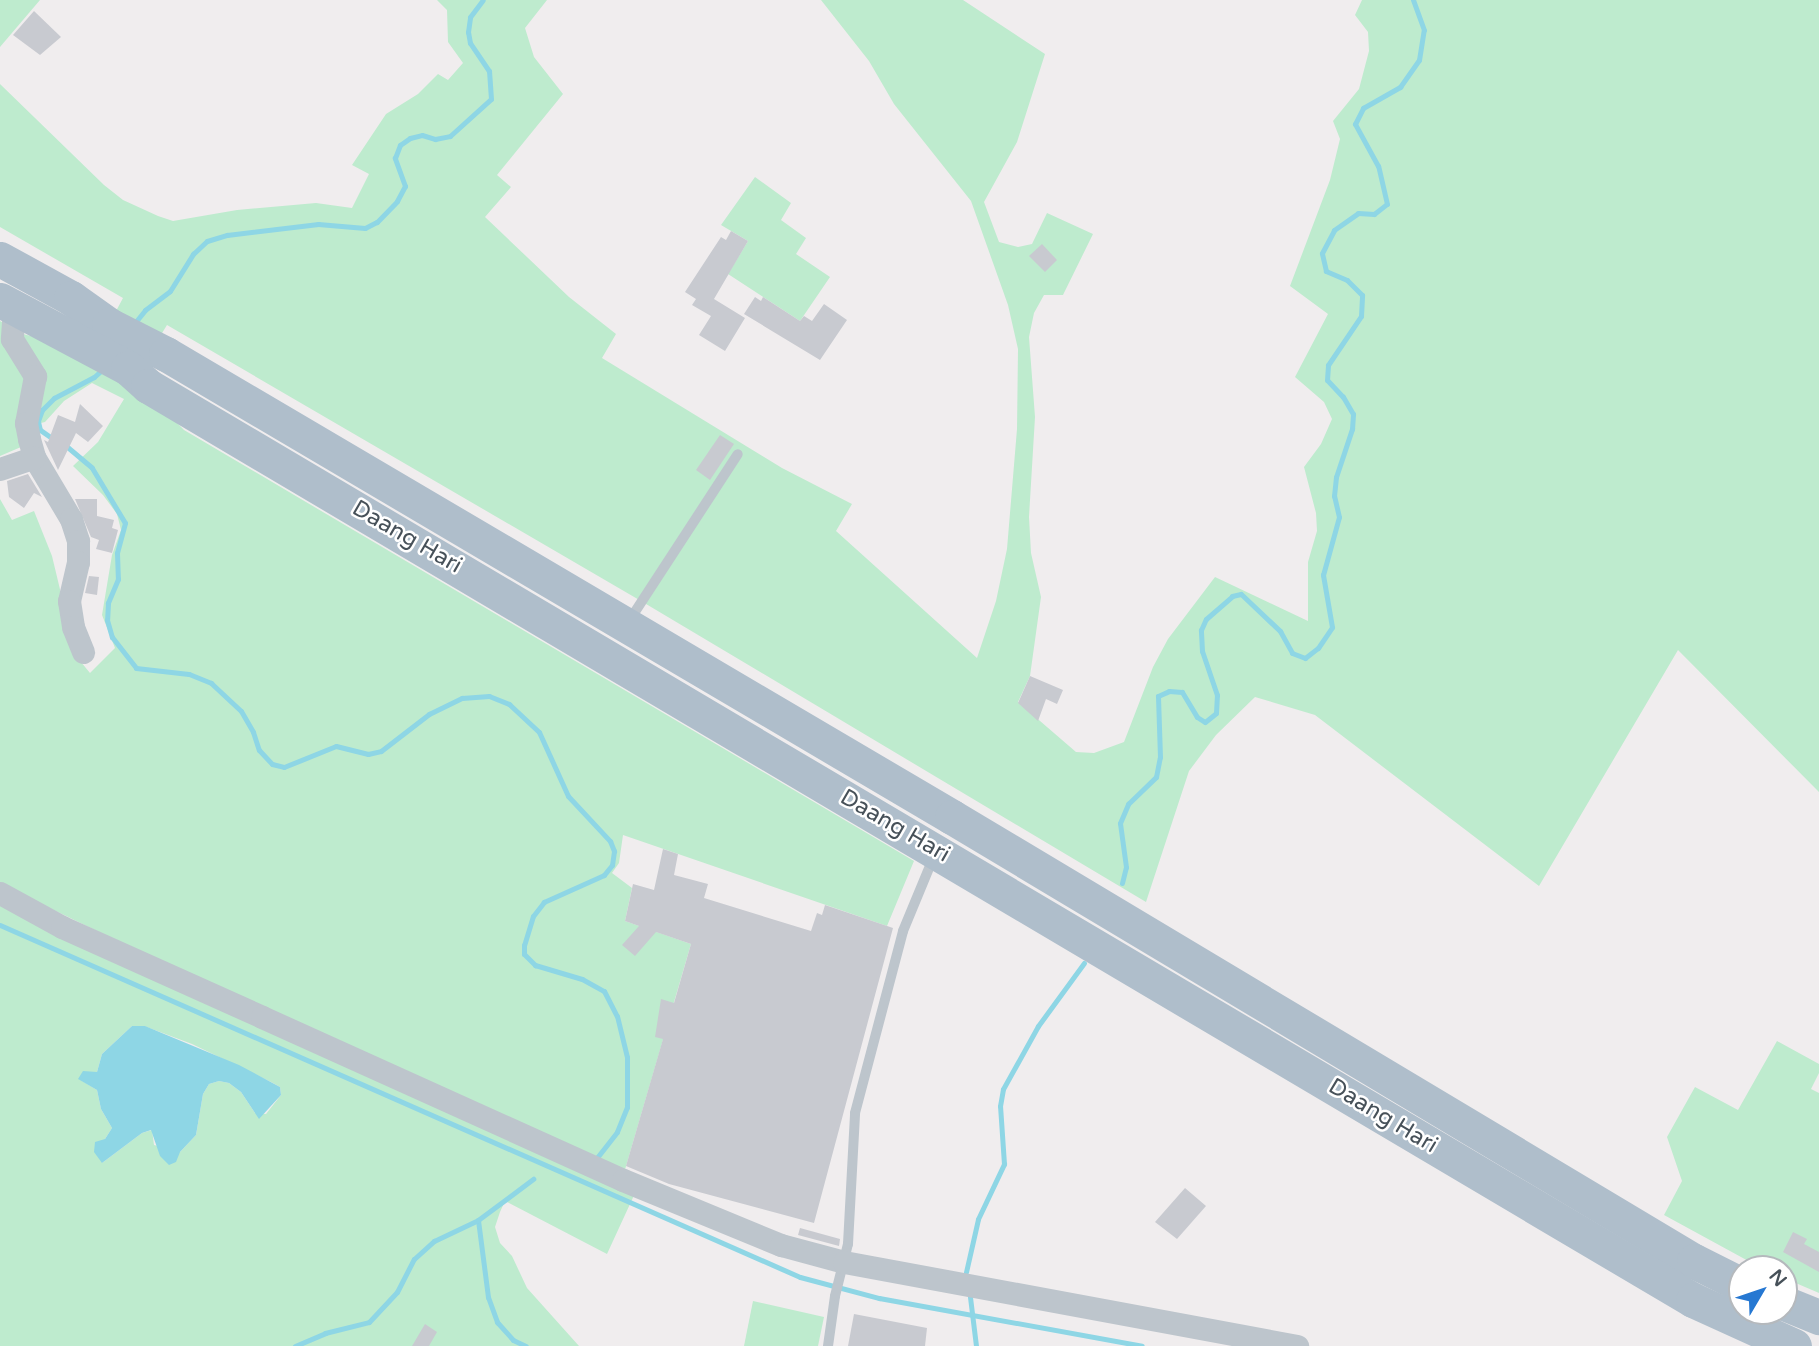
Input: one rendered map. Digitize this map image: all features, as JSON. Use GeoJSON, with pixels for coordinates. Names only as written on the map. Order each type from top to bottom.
{"type":"FeatureCollection","features":[{"type":"Feature","properties":{"kind":"main road","name":"Daang Hari"},"geometry":{"type":"LineString","coordinates":[[0,259],[71,298],[102,337]]}},
{"type":"Feature","properties":{"kind":"main road","name":"Daang Hari"},"geometry":{"type":"LineString","coordinates":[[7,304],[102,337],[135,356],[178,361],[1647,1234],[1728,1277]]}},
{"type":"Feature","properties":{"kind":"main road","name":"Daang Hari"},"geometry":{"type":"LineString","coordinates":[[135,356],[148,386],[1693,1300],[1794,1346]]}},
{"type":"Feature","properties":{"kind":"main road"},"geometry":{"type":"LineString","coordinates":[[635,672],[639,633]]}},
{"type":"Feature","properties":{"kind":"main road"},"geometry":{"type":"LineString","coordinates":[[1798,1309],[1819,1317]]}},
{"type":"Feature","properties":{"kind":"street"},"geometry":{"type":"LineString","coordinates":[[7,304],[12,339],[35,376],[26,423],[34,457],[66,508],[78,541],[78,562],[69,601],[73,627],[83,652]]}},
{"type":"Feature","properties":{"kind":"street"},"geometry":{"type":"LineString","coordinates":[[0,470],[34,457]]}},
{"type":"Feature","properties":{"kind":"street"},"geometry":{"type":"LineString","coordinates":[[0,893],[62,927],[623,1180],[842,1270],[1297,1346]]}},
{"type":"Feature","properties":{"kind":"lane"},"geometry":{"type":"LineString","coordinates":[[639,633],[738,454]]}},
{"type":"Feature","properties":{"kind":"lane"},"geometry":{"type":"LineString","coordinates":[[828,1346],[835,1296],[848,1244],[855,1113],[903,931],[936,850]]}},
{"type":"Feature","properties":{"kind":"green space"},"geometry":{"type":"Polygon","coordinates":[[[0,0],[40,0],[0,47],[0,0]]]}},
{"type":"Feature","properties":{"kind":"green space"},"geometry":{"type":"Polygon","coordinates":[[[437,0],[547,0],[525,28],[534,57],[563,94],[497,175],[511,187],[485,217],[569,297],[616,334],[602,358],[782,468],[852,504],[836,531],[977,658],[996,601],[1007,549],[1017,429],[1018,349],[1008,305],[971,201],[894,104],[869,61],[821,0],[963,0],[1045,54],[1017,142],[984,202],[999,242],[1018,247],[1032,244],[1047,213],[1093,234],[1063,295],[1044,295],[1034,313],[1029,337],[1035,417],[1029,517],[1031,553],[1041,597],[1030,676],[1018,702],[1076,752],[1094,753],[1124,742],[1153,667],[1168,639],[1215,577],[1308,621],[1308,562],[1317,531],[1316,513],[1304,467],[1321,444],[1332,419],[1324,402],[1295,377],[1328,314],[1290,286],[1330,180],[1340,139],[1333,121],[1359,89],[1369,51],[1368,32],[1355,15],[1362,0],[1819,0],[1819,792],[1678,650],[1539,886],[1315,715],[1255,697],[1216,735],[1189,771],[1146,902],[641,601],[167,325],[159,338],[115,313],[123,298],[0,227],[0,84],[104,185],[123,200],[158,216],[173,221],[237,210],[316,203],[352,208],[369,174],[352,165],[386,114],[418,94],[438,74],[448,80],[463,63],[448,42],[447,10],[437,0]]]}},
{"type":"Feature","properties":{"kind":"green space"},"geometry":{"type":"Polygon","coordinates":[[[755,177],[791,203],[781,220],[806,238],[796,254],[830,277],[800,321],[728,274],[748,241],[721,225],[755,177]]]}},
{"type":"Feature","properties":{"kind":"green space"},"geometry":{"type":"Polygon","coordinates":[[[0,321],[23,334],[70,346],[145,390],[184,430],[914,861],[887,926],[623,835],[619,863],[612,873],[632,888],[625,921],[691,944],[624,1173],[256,1008],[0,884],[0,499],[12,520],[34,511],[52,556],[76,656],[90,673],[115,648],[102,615],[112,555],[121,530],[117,514],[103,495],[73,466],[98,442],[124,399],[92,383],[64,401],[45,422],[20,428],[21,447],[0,456],[0,321]]]}},
{"type":"Feature","properties":{"kind":"green space"},"geometry":{"type":"Polygon","coordinates":[[[0,901],[636,1191],[607,1254],[505,1201],[500,1212],[495,1227],[500,1243],[512,1256],[527,1288],[579,1346],[0,1346],[0,901]],[[132,1026],[102,1054],[97,1072],[79,1079],[97,1090],[101,1109],[112,1128],[105,1139],[102,1163],[142,1133],[152,1130],[154,1145],[180,1152],[196,1135],[203,1094],[209,1084],[219,1081],[229,1083],[241,1092],[255,1113],[266,1114],[281,1095],[280,1087],[271,1082],[192,1044],[144,1026],[132,1026]]]}},
{"type":"Feature","properties":{"kind":"green space"},"geometry":{"type":"Polygon","coordinates":[[[1777,1041],[1819,1064],[1819,1073],[1811,1089],[1819,1093],[1819,1293],[1798,1284],[1798,1255],[1737,1255],[1664,1215],[1682,1181],[1667,1137],[1695,1087],[1738,1110],[1777,1041]]]}},
{"type":"Feature","properties":{"kind":"green space"},"geometry":{"type":"Polygon","coordinates":[[[753,1301],[824,1317],[818,1346],[744,1346],[753,1301]]]}},
{"type":"Feature","properties":{"kind":"water"},"geometry":{"type":"Polygon","coordinates":[[[132,1026],[145,1026],[239,1065],[280,1087],[281,1095],[259,1119],[241,1092],[229,1083],[219,1081],[209,1084],[203,1094],[196,1135],[180,1152],[176,1162],[169,1165],[160,1156],[151,1130],[142,1133],[102,1163],[94,1152],[95,1142],[105,1139],[112,1128],[101,1109],[97,1090],[78,1079],[83,1071],[97,1072],[102,1054],[132,1026]]]}},
{"type":"Feature","properties":{"kind":"building"},"geometry":{"type":"Polygon","coordinates":[[[34,11],[61,37],[40,55],[13,35],[34,11]]]}},
{"type":"Feature","properties":{"kind":"building"},"geometry":{"type":"Polygon","coordinates":[[[731,231],[748,241],[714,299],[745,318],[725,351],[699,335],[711,316],[692,305],[696,299],[685,292],[721,237],[726,240],[731,231]]]}},
{"type":"Feature","properties":{"kind":"building"},"geometry":{"type":"Polygon","coordinates":[[[1042,244],[1057,260],[1045,272],[1029,256],[1042,244]]]}},
{"type":"Feature","properties":{"kind":"building"},"geometry":{"type":"Polygon","coordinates":[[[755,297],[761,301],[763,297],[800,321],[804,316],[812,321],[824,304],[847,320],[820,360],[744,314],[755,297]]]}},
{"type":"Feature","properties":{"kind":"building"},"geometry":{"type":"Polygon","coordinates":[[[80,404],[103,426],[88,442],[76,433],[58,470],[44,440],[48,442],[58,415],[75,422],[80,404]]]}},
{"type":"Feature","properties":{"kind":"building"},"geometry":{"type":"Polygon","coordinates":[[[720,435],[734,444],[710,480],[696,470],[720,435]]]}},
{"type":"Feature","properties":{"kind":"building"},"geometry":{"type":"Polygon","coordinates":[[[28,474],[42,497],[34,493],[24,508],[9,497],[7,481],[28,474]]]}},
{"type":"Feature","properties":{"kind":"building"},"geometry":{"type":"Polygon","coordinates":[[[75,499],[97,499],[97,516],[114,520],[112,528],[118,530],[112,553],[96,549],[99,540],[91,537],[75,499]]]}},
{"type":"Feature","properties":{"kind":"building"},"geometry":{"type":"Polygon","coordinates":[[[89,576],[99,577],[97,595],[85,593],[89,576]]]}},
{"type":"Feature","properties":{"kind":"building"},"geometry":{"type":"Polygon","coordinates":[[[1030,676],[1063,690],[1057,704],[1046,699],[1038,721],[1018,703],[1030,676]]]}},
{"type":"Feature","properties":{"kind":"building"},"geometry":{"type":"Polygon","coordinates":[[[663,849],[678,854],[674,875],[708,884],[704,898],[811,931],[817,913],[822,915],[825,905],[893,928],[814,1223],[669,1184],[626,1166],[663,1039],[655,1037],[661,999],[674,1003],[691,944],[656,932],[635,956],[622,945],[639,926],[625,921],[633,884],[654,890],[663,849]]]}},
{"type":"Feature","properties":{"kind":"building"},"geometry":{"type":"Polygon","coordinates":[[[1185,1188],[1206,1206],[1177,1239],[1155,1222],[1185,1188]]]}},
{"type":"Feature","properties":{"kind":"building"},"geometry":{"type":"Polygon","coordinates":[[[800,1228],[840,1239],[839,1246],[798,1235],[800,1228]]]}},
{"type":"Feature","properties":{"kind":"building"},"geometry":{"type":"Polygon","coordinates":[[[1793,1232],[1807,1239],[1804,1244],[1819,1252],[1819,1272],[1798,1260],[1798,1255],[1783,1252],[1793,1232]]]}},
{"type":"Feature","properties":{"kind":"building"},"geometry":{"type":"Polygon","coordinates":[[[854,1314],[927,1328],[925,1346],[848,1346],[854,1314]]]}},
{"type":"Feature","properties":{"kind":"building"},"geometry":{"type":"Polygon","coordinates":[[[425,1324],[437,1332],[429,1346],[412,1346],[425,1324]]]}},
{"type":"Feature","properties":{"kind":"waterway"},"geometry":{"type":"LineString","coordinates":[[133,325],[145,310],[170,291],[193,254],[207,241],[227,235],[318,224],[365,228],[377,222],[397,201],[405,186],[395,158],[400,145],[410,138],[422,135],[435,139],[450,136],[491,99],[489,71],[470,43],[468,32],[470,17],[483,0]]}},
{"type":"Feature","properties":{"kind":"waterway"},"geometry":{"type":"LineString","coordinates":[[1122,883],[1126,867],[1120,823],[1128,804],[1156,777],[1160,757],[1158,696],[1169,691],[1182,692],[1197,717],[1205,722],[1216,713],[1217,695],[1202,651],[1201,630],[1206,619],[1232,596],[1241,594],[1280,631],[1292,653],[1305,658],[1318,648],[1332,627],[1323,575],[1339,517],[1334,496],[1336,477],[1352,429],[1353,414],[1343,397],[1327,380],[1328,365],[1361,316],[1362,295],[1347,280],[1326,271],[1322,253],[1334,230],[1358,213],[1374,214],[1387,204],[1378,166],[1355,124],[1363,108],[1400,87],[1419,60],[1424,30],[1413,0]]}},
{"type":"Feature","properties":{"kind":"waterway"},"geometry":{"type":"LineString","coordinates":[[56,441],[40,430],[38,421],[42,410],[54,398],[94,377],[104,368]]}},
{"type":"Feature","properties":{"kind":"waterway"},"geometry":{"type":"LineString","coordinates":[[65,445],[92,468],[125,523],[117,553],[118,579],[108,603],[107,620],[112,637],[136,668],[189,674],[211,683],[241,711],[259,750],[272,764],[284,767],[336,746],[368,754],[381,751],[429,714],[462,698],[489,696],[509,704],[539,732],[568,796],[610,841],[614,851],[612,865],[604,875],[544,902],[533,916],[524,945],[524,954],[535,965],[582,979],[604,991],[617,1016],[627,1057],[627,1107],[617,1132],[596,1159]]}},
{"type":"Feature","properties":{"kind":"waterway"},"geometry":{"type":"LineString","coordinates":[[0,925],[800,1277],[879,1298],[1142,1346]]}},
{"type":"Feature","properties":{"kind":"waterway"},"geometry":{"type":"LineString","coordinates":[[966,1272],[978,1219],[1004,1164],[1000,1106],[1003,1089],[1038,1026],[1084,963]]}},
{"type":"Feature","properties":{"kind":"waterway"},"geometry":{"type":"LineString","coordinates":[[295,1346],[325,1333],[369,1322],[397,1292],[414,1259],[434,1241],[478,1220],[533,1179]]}},
{"type":"Feature","properties":{"kind":"waterway"},"geometry":{"type":"LineString","coordinates":[[478,1220],[488,1297],[497,1322],[513,1340],[526,1346]]}},
{"type":"Feature","properties":{"kind":"waterway"},"geometry":{"type":"LineString","coordinates":[[970,1297],[976,1346]]}}]}
